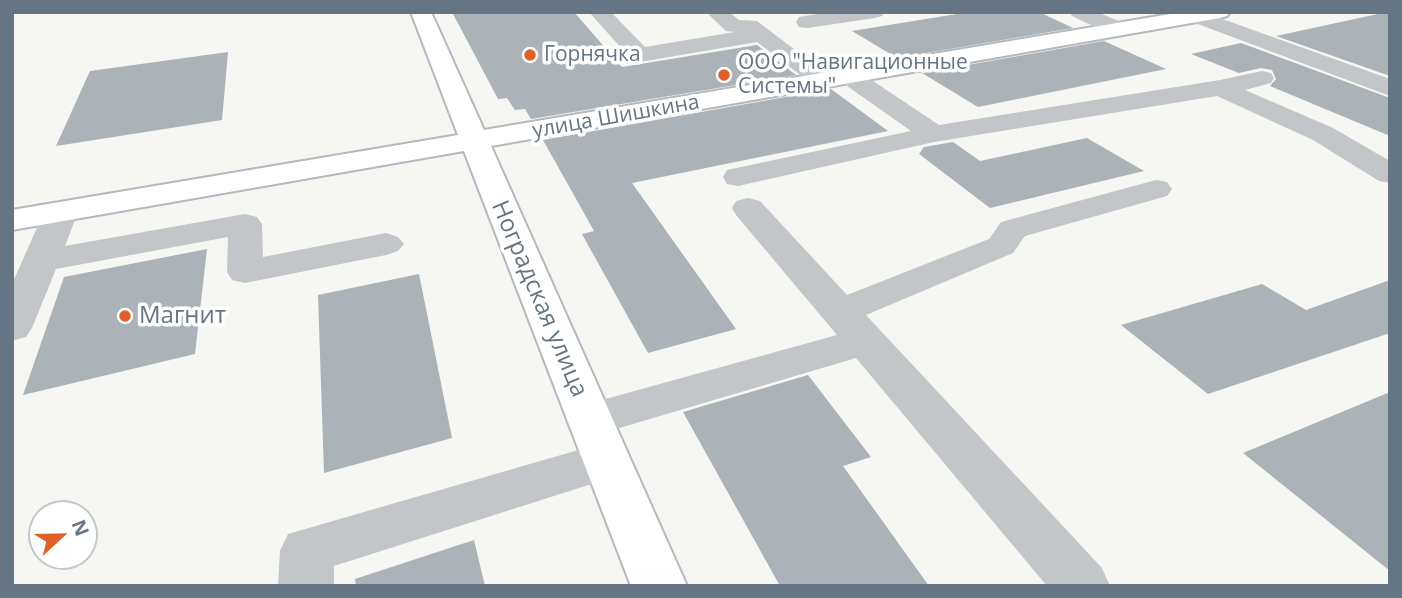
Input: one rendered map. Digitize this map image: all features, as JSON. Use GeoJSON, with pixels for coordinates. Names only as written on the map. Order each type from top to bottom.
{"type":"FeatureCollection","features":[{"type":"Feature","properties":{"kind":"main road","name":"Ноградская улица"},"geometry":{"type":"LineString","coordinates":[[421,12],[659,586]]}},
{"type":"Feature","properties":{"kind":"main road","name":"улица Шишкина"},"geometry":{"type":"LineString","coordinates":[[12,220],[1220,12]]}},
{"type":"Feature","properties":{"kind":"street"},"geometry":{"type":"LineString","coordinates":[[599,12],[640,55],[760,35]]}},
{"type":"Feature","properties":{"kind":"street"},"geometry":{"type":"LineString","coordinates":[[716,12],[734,26],[749,26],[760,35],[934,134]]}},
{"type":"Feature","properties":{"kind":"street"},"geometry":{"type":"LineString","coordinates":[[807,22],[875,12]]}},
{"type":"Feature","properties":{"kind":"street"},"geometry":{"type":"LineString","coordinates":[[1079,12],[1118,29]]}},
{"type":"Feature","properties":{"kind":"street"},"geometry":{"type":"LineString","coordinates":[[1194,16],[1390,88]]}},
{"type":"Feature","properties":{"kind":"street"},"geometry":{"type":"LineString","coordinates":[[1082,586],[853,327],[743,192],[934,134],[1220,88],[1262,78]]}},
{"type":"Feature","properties":{"kind":"street"},"geometry":{"type":"LineString","coordinates":[[1220,88],[1323,134],[1390,174]]}},
{"type":"Feature","properties":{"kind":"street"},"geometry":{"type":"LineString","coordinates":[[306,586],[307,551],[598,440],[853,327],[1001,246],[1013,229],[1156,189]]}},
{"type":"Feature","properties":{"kind":"street"},"geometry":{"type":"LineString","coordinates":[[12,328],[61,212]]}},
{"type":"Feature","properties":{"kind":"street"},"geometry":{"type":"LineString","coordinates":[[41,261],[245,224],[245,272],[386,244]]}},
{"type":"Feature","properties":{"kind":"building","name":"Горнячка"},"geometry":{"type":"Polygon","coordinates":[[[452,12],[574,12],[622,67],[757,45],[796,75],[531,119],[525,109],[515,110],[507,98],[498,99],[452,12]]]}},
{"type":"Feature","properties":{"kind":"building"},"geometry":{"type":"Polygon","coordinates":[[[969,12],[1039,12],[1073,28],[897,58],[852,31],[969,12]]]}},
{"type":"Feature","properties":{"kind":"building"},"geometry":{"type":"Polygon","coordinates":[[[1390,12],[1390,76],[1276,36],[1390,12]]]}},
{"type":"Feature","properties":{"kind":"building"},"geometry":{"type":"Polygon","coordinates":[[[1104,41],[1166,69],[978,107],[922,73],[1104,41]]]}},
{"type":"Feature","properties":{"kind":"building"},"geometry":{"type":"Polygon","coordinates":[[[1241,43],[1390,98],[1390,136],[1270,86],[1276,79],[1272,70],[1261,68],[1239,73],[1191,54],[1241,43]]]}},
{"type":"Feature","properties":{"kind":"building"},"geometry":{"type":"Polygon","coordinates":[[[228,52],[222,120],[56,146],[90,71],[228,52]]]}},
{"type":"Feature","properties":{"kind":"building"},"geometry":{"type":"Polygon","coordinates":[[[831,89],[888,131],[632,183],[736,329],[648,353],[582,234],[594,231],[543,140],[831,89]]]}},
{"type":"Feature","properties":{"kind":"building"},"geometry":{"type":"Polygon","coordinates":[[[1087,138],[1144,171],[990,208],[919,154],[924,147],[953,142],[980,161],[1087,138]]]}},
{"type":"Feature","properties":{"kind":"building","name":"Магнит"},"geometry":{"type":"Polygon","coordinates":[[[207,249],[195,354],[23,395],[64,277],[207,249]]]}},
{"type":"Feature","properties":{"kind":"building"},"geometry":{"type":"Polygon","coordinates":[[[419,274],[452,438],[324,473],[318,295],[419,274]]]}},
{"type":"Feature","properties":{"kind":"building"},"geometry":{"type":"Polygon","coordinates":[[[1390,280],[1390,333],[1208,394],[1121,325],[1262,284],[1306,310],[1390,280]]]}},
{"type":"Feature","properties":{"kind":"building"},"geometry":{"type":"Polygon","coordinates":[[[808,375],[871,457],[843,466],[929,586],[780,586],[683,412],[808,375]]]}},
{"type":"Feature","properties":{"kind":"building"},"geometry":{"type":"Polygon","coordinates":[[[1390,392],[1390,571],[1243,453],[1390,392]]]}},
{"type":"Feature","properties":{"kind":"building"},"geometry":{"type":"Polygon","coordinates":[[[474,540],[485,586],[356,586],[355,579],[474,540]]]}},
{"type":"Feature","properties":{"kind":"place","name":"Горнячка"},"geometry":{"type":"Point","coordinates":[530,55]}},
{"type":"Feature","properties":{"kind":"place","name":"ООО \"Навигационные Системы\""},"geometry":{"type":"Point","coordinates":[724,75]}},
{"type":"Feature","properties":{"kind":"place","name":"Магнит"},"geometry":{"type":"Point","coordinates":[125,316]}}]}
